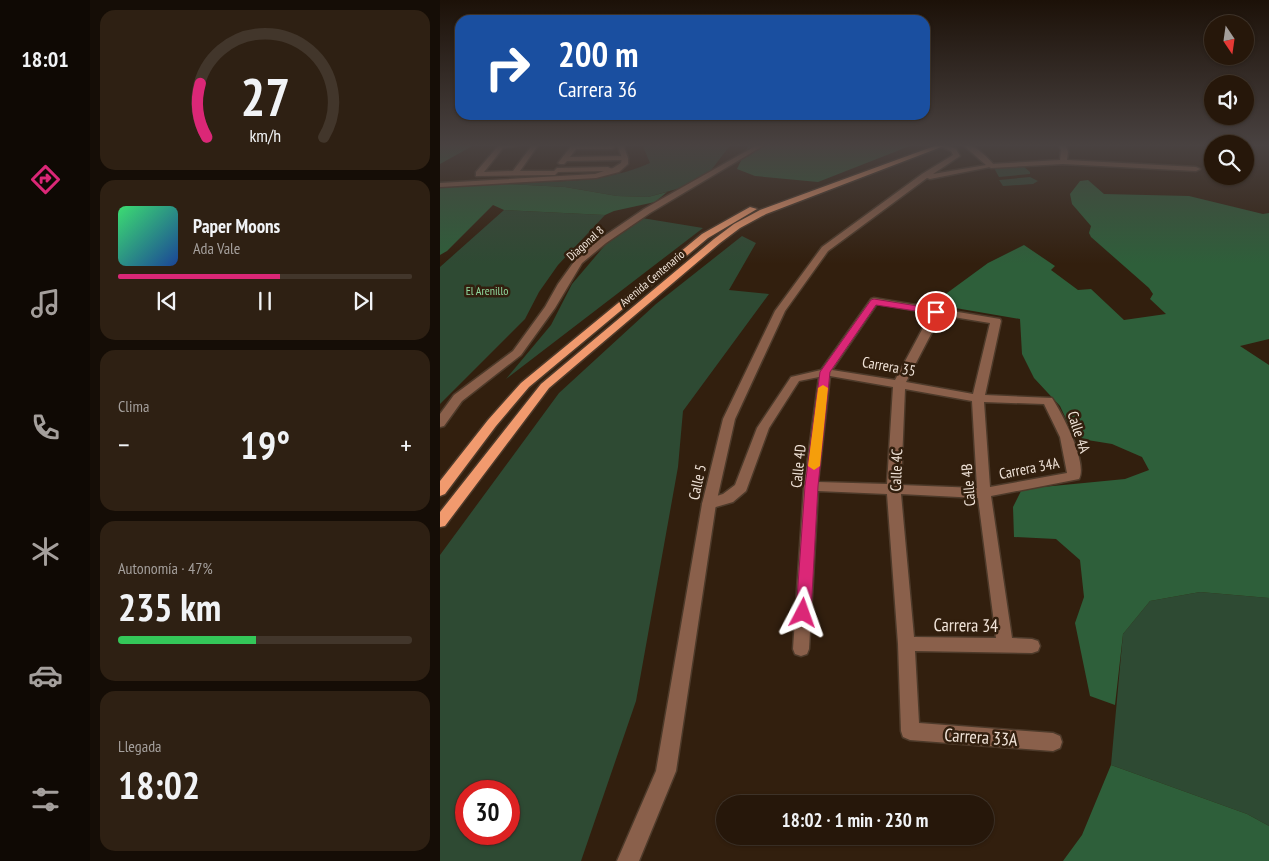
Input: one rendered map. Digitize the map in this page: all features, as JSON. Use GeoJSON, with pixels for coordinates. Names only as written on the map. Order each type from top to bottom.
{"type":"FeatureCollection","features":[{"type":"Feature","properties":{"kind":"main road","name":"Avenida Centenario"},"geometry":{"type":"LineString","coordinates":[[440,491],[492,423],[525,385],[714,230],[754,208],[819,184]]}},
{"type":"Feature","properties":{"kind":"main road","name":"Avenida Centenario"},"geometry":{"type":"LineString","coordinates":[[440,522],[545,386],[717,240],[737,226],[763,212],[836,184]]}},
{"type":"Feature","properties":{"kind":"street","name":"Diagonal 8"},"geometry":{"type":"LineString","coordinates":[[440,423],[458,398],[517,353],[550,308],[563,284],[579,262],[603,241],[647,211],[693,184]]}},
{"type":"Feature","properties":{"kind":"street","name":"Calle 5"},"geometry":{"type":"LineString","coordinates":[[628,861],[666,771],[709,504],[723,440],[730,419],[780,311],[825,249],[914,184]]}},
{"type":"Feature","properties":{"kind":"street","name":"Calle 4D"},"geometry":{"type":"LineString","coordinates":[[801,649],[811,486],[825,372],[874,302],[936,312]]}},
{"type":"Feature","properties":{"kind":"street","name":"Calle 4B"},"geometry":{"type":"LineString","coordinates":[[936,312],[996,321],[978,398],[984,493],[1005,646]]}},
{"type":"Feature","properties":{"kind":"street","name":"Calle 4C"},"geometry":{"type":"LineString","coordinates":[[910,731],[906,640],[894,490],[899,384],[936,312]]}},
{"type":"Feature","properties":{"kind":"street","name":"Carrera 35"},"geometry":{"type":"LineString","coordinates":[[709,504],[728,498],[741,488],[763,428],[794,379],[825,372],[978,398],[1048,401]]}},
{"type":"Feature","properties":{"kind":"street","name":"Calle 4A"},"geometry":{"type":"LineString","coordinates":[[1048,401],[1058,415],[1072,456],[1074,476]]}},
{"type":"Feature","properties":{"kind":"street","name":"Carrera 34A"},"geometry":{"type":"LineString","coordinates":[[811,486],[984,493],[1074,476]]}},
{"type":"Feature","properties":{"kind":"street","name":"Carrera 34"},"geometry":{"type":"LineString","coordinates":[[906,640],[1032,646]]}},
{"type":"Feature","properties":{"kind":"street","name":"Carrera 33A"},"geometry":{"type":"LineString","coordinates":[[910,731],[1053,742]]}},
{"type":"Feature","properties":{"kind":"green space"},"geometry":{"type":"Polygon","coordinates":[[[509,184],[689,184],[648,197],[617,196],[565,187],[509,184]]]}},
{"type":"Feature","properties":{"kind":"green space"},"geometry":{"type":"Polygon","coordinates":[[[509,184],[565,187],[617,196],[648,197],[667,192],[655,202],[614,211],[605,215],[504,210],[493,205],[447,251],[440,255],[440,187],[509,184]]]}},
{"type":"Feature","properties":{"kind":"green space"},"geometry":{"type":"Polygon","coordinates":[[[1002,184],[1030,184],[1003,186],[1002,184]]]}},
{"type":"Feature","properties":{"kind":"green space"},"geometry":{"type":"Polygon","coordinates":[[[1078,184],[1093,184],[1104,194],[1189,196],[1263,214],[1269,213],[1269,339],[1240,346],[1269,365],[1269,598],[1200,592],[1150,601],[1123,634],[1115,705],[1090,696],[1075,623],[1084,597],[1080,560],[1056,539],[1014,537],[1013,507],[1022,489],[1125,479],[1149,470],[1142,457],[1112,444],[1075,438],[1060,406],[1034,378],[1022,354],[1020,319],[932,304],[988,263],[1024,245],[1055,266],[1051,270],[1078,290],[1091,289],[1124,320],[1166,314],[1150,299],[1153,294],[1149,288],[1091,237],[1089,233],[1091,226],[1072,204],[1070,194],[1078,184]]]}},
{"type":"Feature","properties":{"kind":"green space","name":"El Arenillo"},"geometry":{"type":"Polygon","coordinates":[[[504,210],[605,215],[558,265],[539,292],[525,319],[440,404],[440,267],[504,210]]]}},
{"type":"Feature","properties":{"kind":"green space"},"geometry":{"type":"Polygon","coordinates":[[[642,218],[703,228],[506,379],[551,325],[572,284],[606,244],[642,218]]]}},
{"type":"Feature","properties":{"kind":"green space"},"geometry":{"type":"Polygon","coordinates":[[[742,236],[756,243],[729,290],[769,294],[683,411],[678,467],[636,701],[581,861],[440,861],[440,555],[559,393],[656,304],[742,236]]]}},
{"type":"Feature","properties":{"kind":"green space"},"geometry":{"type":"Polygon","coordinates":[[[1200,592],[1269,598],[1269,826],[1247,814],[1111,765],[1123,634],[1150,601],[1200,592]]]}},
{"type":"Feature","properties":{"kind":"green space"},"geometry":{"type":"Polygon","coordinates":[[[1111,765],[1247,814],[1269,826],[1269,861],[1063,861],[1082,835],[1111,765]]]}},
{"type":"Feature","properties":{"kind":"slow traffic"},"geometry":{"type":"LineString","coordinates":[[814,466],[823,388]]}},
{"type":"Feature","properties":{"kind":"route"},"geometry":{"type":"LineString","coordinates":[[803,613],[811,486],[825,372],[874,302],[936,312]]}}]}
